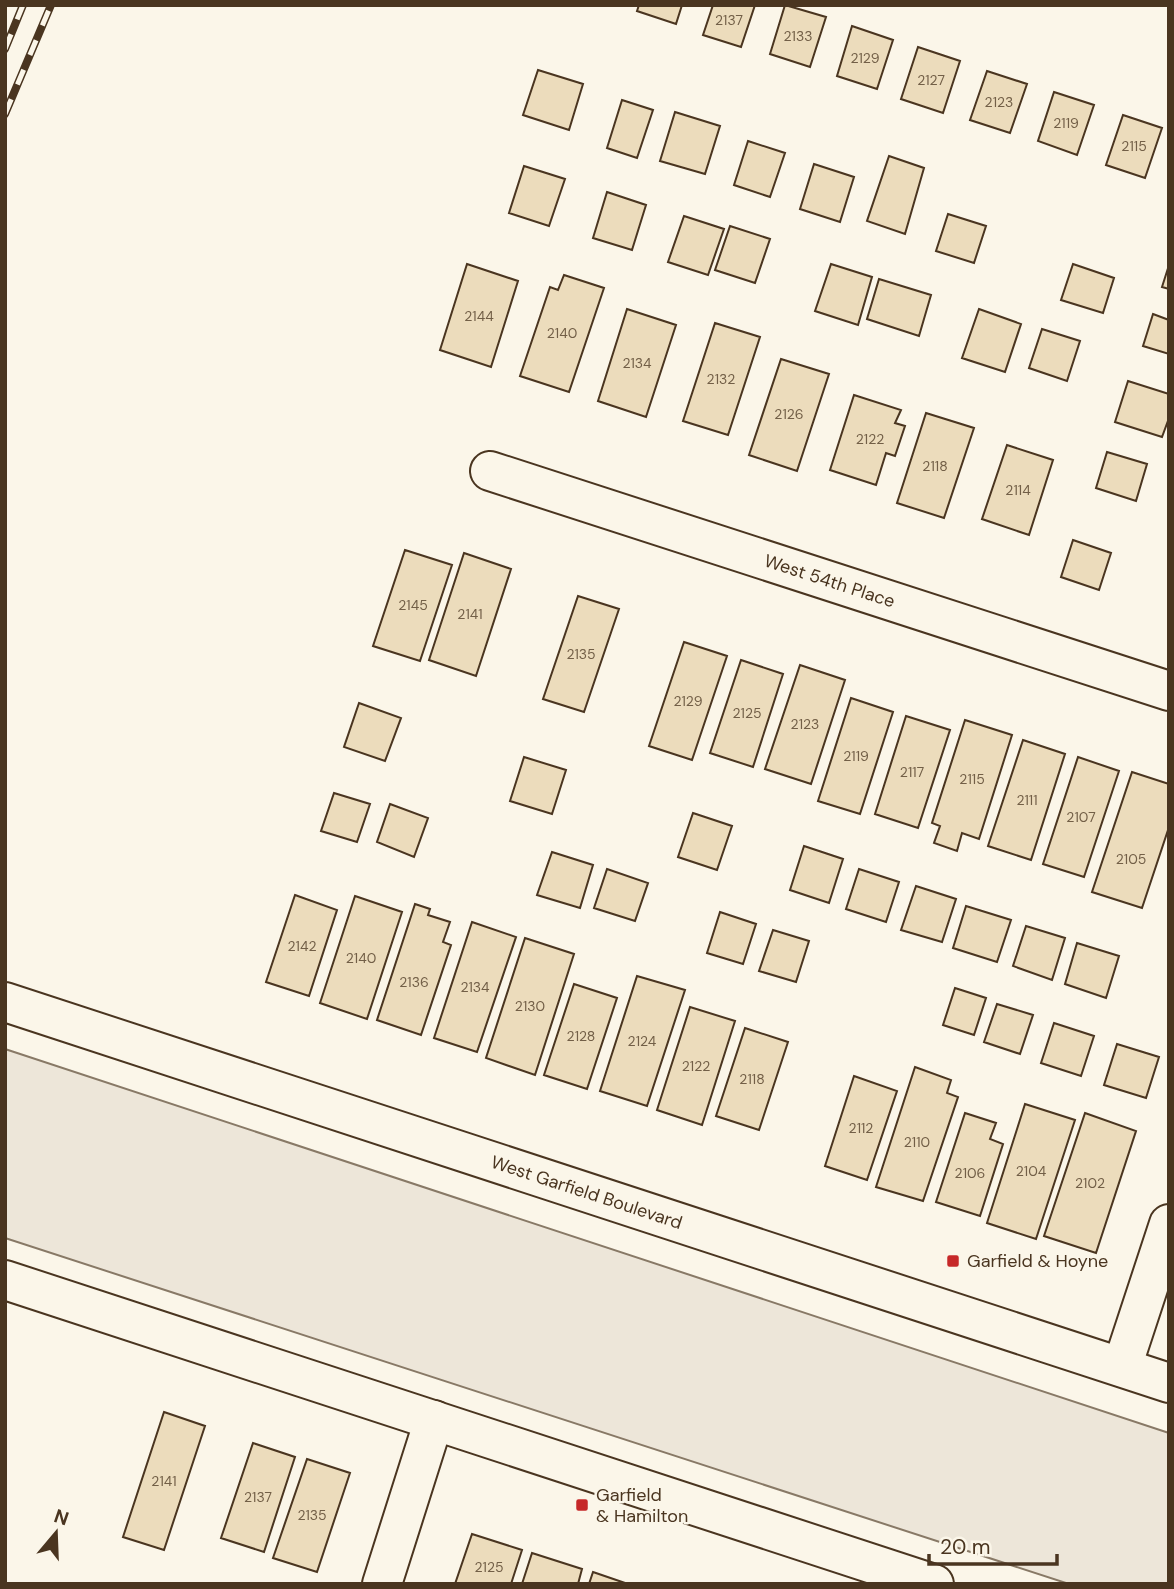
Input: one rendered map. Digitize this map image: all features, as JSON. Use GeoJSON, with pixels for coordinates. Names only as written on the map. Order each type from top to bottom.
{"type":"FeatureCollection","features":[{"type":"Feature","properties":{"kind":"street","name":"West 54th Place"},"geometry":{"type":"LineString","coordinates":[[490,471],[1169,691]]}},
{"type":"Feature","properties":{"kind":"street","name":"West Garfield Boulevard"},"geometry":{"type":"LineString","coordinates":[[5,1002],[1169,1382]]}},
{"type":"Feature","properties":{"kind":"street"},"geometry":{"type":"LineString","coordinates":[[1122,1367],[1169,1224]]}},
{"type":"Feature","properties":{"kind":"street"},"geometry":{"type":"LineString","coordinates":[[5,1280],[934,1584]]}},
{"type":"Feature","properties":{"kind":"street"},"geometry":{"type":"LineString","coordinates":[[382,1584],[434,1420]]}},
{"type":"Feature","properties":{"kind":"shaded area"},"geometry":{"type":"Polygon","coordinates":[[[5,1049],[1169,1433],[1169,1584],[1069,1584],[5,1238],[5,1049]]]}},
{"type":"Feature","properties":{"kind":"building"},"geometry":{"type":"Polygon","coordinates":[[[639,5],[682,5],[676,24],[637,11],[639,5]]]}},
{"type":"Feature","properties":{"kind":"building"},"geometry":{"type":"Polygon","coordinates":[[[713,5],[755,5],[741,47],[703,35],[713,5]]]}},
{"type":"Feature","properties":{"kind":"building"},"geometry":{"type":"Polygon","coordinates":[[[785,5],[826,17],[810,67],[770,54],[785,5]]]}},
{"type":"Feature","properties":{"kind":"building"},"geometry":{"type":"Polygon","coordinates":[[[852,26],[893,40],[877,89],[837,76],[852,26]]]}},
{"type":"Feature","properties":{"kind":"building"},"geometry":{"type":"Polygon","coordinates":[[[918,47],[960,61],[943,113],[901,99],[918,47]]]}},
{"type":"Feature","properties":{"kind":"building"},"geometry":{"type":"Polygon","coordinates":[[[538,70],[583,84],[569,130],[523,115],[538,70]]]}},
{"type":"Feature","properties":{"kind":"building"},"geometry":{"type":"Polygon","coordinates":[[[987,71],[1027,84],[1010,133],[970,120],[987,71]]]}},
{"type":"Feature","properties":{"kind":"building"},"geometry":{"type":"Polygon","coordinates":[[[1054,92],[1094,105],[1077,155],[1038,141],[1054,92]]]}},
{"type":"Feature","properties":{"kind":"building"},"geometry":{"type":"Polygon","coordinates":[[[622,100],[653,110],[637,158],[607,148],[622,100]]]}},
{"type":"Feature","properties":{"kind":"building"},"geometry":{"type":"Polygon","coordinates":[[[675,112],[720,126],[705,174],[660,161],[675,112]]]}},
{"type":"Feature","properties":{"kind":"building"},"geometry":{"type":"Polygon","coordinates":[[[1123,115],[1162,128],[1145,178],[1106,165],[1123,115]]]}},
{"type":"Feature","properties":{"kind":"building"},"geometry":{"type":"Polygon","coordinates":[[[748,141],[785,153],[770,197],[734,185],[748,141]]]}},
{"type":"Feature","properties":{"kind":"building"},"geometry":{"type":"Polygon","coordinates":[[[889,156],[924,168],[905,234],[867,221],[889,156]]]}},
{"type":"Feature","properties":{"kind":"building"},"geometry":{"type":"Polygon","coordinates":[[[814,164],[854,177],[840,222],[800,209],[814,164]]]}},
{"type":"Feature","properties":{"kind":"building"},"geometry":{"type":"Polygon","coordinates":[[[524,166],[565,179],[549,226],[509,213],[524,166]]]}},
{"type":"Feature","properties":{"kind":"building"},"geometry":{"type":"Polygon","coordinates":[[[607,192],[646,205],[632,250],[593,238],[607,192]]]}},
{"type":"Feature","properties":{"kind":"building"},"geometry":{"type":"Polygon","coordinates":[[[948,214],[986,226],[974,263],[936,251],[948,214]]]}},
{"type":"Feature","properties":{"kind":"building"},"geometry":{"type":"Polygon","coordinates":[[[684,216],[724,229],[708,275],[668,262],[684,216]]]}},
{"type":"Feature","properties":{"kind":"building"},"geometry":{"type":"Polygon","coordinates":[[[730,226],[770,239],[755,283],[715,270],[730,226]]]}},
{"type":"Feature","properties":{"kind":"building"},"geometry":{"type":"Polygon","coordinates":[[[467,264],[518,281],[491,367],[440,350],[467,264]]]}},
{"type":"Feature","properties":{"kind":"building"},"geometry":{"type":"Polygon","coordinates":[[[831,264],[872,277],[858,325],[815,311],[831,264]]]}},
{"type":"Feature","properties":{"kind":"building"},"geometry":{"type":"Polygon","coordinates":[[[1073,264],[1114,278],[1103,313],[1061,300],[1073,264]]]}},
{"type":"Feature","properties":{"kind":"building"},"geometry":{"type":"Polygon","coordinates":[[[1169,265],[1169,289],[1162,287],[1169,265]]]}},
{"type":"Feature","properties":{"kind":"building"},"geometry":{"type":"Polygon","coordinates":[[[564,275],[604,288],[569,392],[520,376],[550,287],[558,290],[564,275]]]}},
{"type":"Feature","properties":{"kind":"building"},"geometry":{"type":"Polygon","coordinates":[[[879,279],[931,295],[919,336],[867,319],[879,279]]]}},
{"type":"Feature","properties":{"kind":"building"},"geometry":{"type":"Polygon","coordinates":[[[627,309],[676,325],[646,417],[598,401],[627,309]]]}},
{"type":"Feature","properties":{"kind":"building"},"geometry":{"type":"Polygon","coordinates":[[[979,309],[1021,324],[1005,372],[962,358],[979,309]]]}},
{"type":"Feature","properties":{"kind":"building"},"geometry":{"type":"Polygon","coordinates":[[[1153,314],[1169,320],[1169,354],[1143,346],[1153,314]]]}},
{"type":"Feature","properties":{"kind":"building"},"geometry":{"type":"Polygon","coordinates":[[[715,323],[760,337],[728,435],[683,421],[715,323]]]}},
{"type":"Feature","properties":{"kind":"building"},"geometry":{"type":"Polygon","coordinates":[[[1042,329],[1080,341],[1067,381],[1029,368],[1042,329]]]}},
{"type":"Feature","properties":{"kind":"building"},"geometry":{"type":"Polygon","coordinates":[[[781,359],[829,374],[797,471],[749,455],[781,359]]]}},
{"type":"Feature","properties":{"kind":"building"},"geometry":{"type":"Polygon","coordinates":[[[1128,381],[1169,394],[1169,418],[1162,437],[1115,422],[1128,381]]]}},
{"type":"Feature","properties":{"kind":"building"},"geometry":{"type":"Polygon","coordinates":[[[854,395],[901,410],[895,423],[905,426],[895,456],[886,453],[876,485],[830,470],[854,395]]]}},
{"type":"Feature","properties":{"kind":"building"},"geometry":{"type":"Polygon","coordinates":[[[926,413],[974,428],[944,518],[897,503],[926,413]]]}},
{"type":"Feature","properties":{"kind":"building"},"geometry":{"type":"Polygon","coordinates":[[[1007,445],[1053,460],[1029,535],[982,519],[1007,445]]]}},
{"type":"Feature","properties":{"kind":"building"},"geometry":{"type":"Polygon","coordinates":[[[1107,452],[1147,464],[1136,501],[1096,488],[1107,452]]]}},
{"type":"Feature","properties":{"kind":"building"},"geometry":{"type":"Polygon","coordinates":[[[1073,540],[1111,553],[1099,590],[1061,577],[1073,540]]]}},
{"type":"Feature","properties":{"kind":"building"},"geometry":{"type":"Polygon","coordinates":[[[405,550],[452,565],[420,661],[373,646],[405,550]]]}},
{"type":"Feature","properties":{"kind":"building"},"geometry":{"type":"Polygon","coordinates":[[[464,553],[511,569],[476,676],[429,660],[464,553]]]}},
{"type":"Feature","properties":{"kind":"building"},"geometry":{"type":"Polygon","coordinates":[[[578,596],[619,609],[584,712],[543,699],[578,596]]]}},
{"type":"Feature","properties":{"kind":"building"},"geometry":{"type":"Polygon","coordinates":[[[684,642],[727,656],[692,760],[649,746],[684,642]]]}},
{"type":"Feature","properties":{"kind":"building"},"geometry":{"type":"Polygon","coordinates":[[[741,660],[783,674],[753,767],[710,753],[741,660]]]}},
{"type":"Feature","properties":{"kind":"building"},"geometry":{"type":"Polygon","coordinates":[[[800,665],[845,680],[811,784],[765,769],[800,665]]]}},
{"type":"Feature","properties":{"kind":"building"},"geometry":{"type":"Polygon","coordinates":[[[851,698],[893,712],[860,814],[818,801],[851,698]]]}},
{"type":"Feature","properties":{"kind":"building"},"geometry":{"type":"Polygon","coordinates":[[[359,703],[401,718],[385,761],[344,747],[359,703]]]}},
{"type":"Feature","properties":{"kind":"building"},"geometry":{"type":"Polygon","coordinates":[[[906,716],[950,730],[918,828],[875,814],[906,716]]]}},
{"type":"Feature","properties":{"kind":"building"},"geometry":{"type":"Polygon","coordinates":[[[965,720],[1012,735],[979,839],[962,833],[957,851],[934,843],[940,826],[932,823],[965,720]]]}},
{"type":"Feature","properties":{"kind":"building"},"geometry":{"type":"Polygon","coordinates":[[[1023,740],[1065,754],[1031,860],[988,846],[1023,740]]]}},
{"type":"Feature","properties":{"kind":"building"},"geometry":{"type":"Polygon","coordinates":[[[524,757],[566,770],[552,814],[510,801],[524,757]]]}},
{"type":"Feature","properties":{"kind":"building"},"geometry":{"type":"Polygon","coordinates":[[[1078,757],[1119,771],[1084,877],[1043,864],[1078,757]]]}},
{"type":"Feature","properties":{"kind":"building"},"geometry":{"type":"Polygon","coordinates":[[[1132,772],[1169,784],[1169,827],[1142,908],[1092,892],[1132,772]]]}},
{"type":"Feature","properties":{"kind":"building"},"geometry":{"type":"Polygon","coordinates":[[[334,793],[370,804],[357,842],[321,831],[334,793]]]}},
{"type":"Feature","properties":{"kind":"building"},"geometry":{"type":"Polygon","coordinates":[[[390,804],[428,818],[414,857],[377,842],[390,804]]]}},
{"type":"Feature","properties":{"kind":"building"},"geometry":{"type":"Polygon","coordinates":[[[693,813],[732,826],[717,870],[678,857],[693,813]]]}},
{"type":"Feature","properties":{"kind":"building"},"geometry":{"type":"Polygon","coordinates":[[[804,846],[843,859],[829,903],[790,890],[804,846]]]}},
{"type":"Feature","properties":{"kind":"building"},"geometry":{"type":"Polygon","coordinates":[[[552,852],[593,865],[580,908],[537,895],[552,852]]]}},
{"type":"Feature","properties":{"kind":"building"},"geometry":{"type":"Polygon","coordinates":[[[607,869],[648,883],[635,921],[594,908],[607,869]]]}},
{"type":"Feature","properties":{"kind":"building"},"geometry":{"type":"Polygon","coordinates":[[[859,869],[899,882],[886,922],[846,909],[859,869]]]}},
{"type":"Feature","properties":{"kind":"building"},"geometry":{"type":"Polygon","coordinates":[[[916,886],[956,899],[942,942],[901,930],[916,886]]]}},
{"type":"Feature","properties":{"kind":"building"},"geometry":{"type":"Polygon","coordinates":[[[295,895],[337,910],[309,996],[266,982],[295,895]]]}},
{"type":"Feature","properties":{"kind":"building"},"geometry":{"type":"Polygon","coordinates":[[[355,896],[402,912],[367,1019],[320,1003],[355,896]]]}},
{"type":"Feature","properties":{"kind":"building"},"geometry":{"type":"Polygon","coordinates":[[[415,904],[430,909],[428,915],[450,922],[443,942],[451,945],[421,1035],[377,1020],[415,904]]]}},
{"type":"Feature","properties":{"kind":"building"},"geometry":{"type":"Polygon","coordinates":[[[966,906],[1011,920],[997,962],[953,948],[966,906]]]}},
{"type":"Feature","properties":{"kind":"building"},"geometry":{"type":"Polygon","coordinates":[[[720,912],[756,924],[743,964],[707,953],[720,912]]]}},
{"type":"Feature","properties":{"kind":"building"},"geometry":{"type":"Polygon","coordinates":[[[472,922],[516,937],[477,1052],[434,1038],[472,922]]]}},
{"type":"Feature","properties":{"kind":"building"},"geometry":{"type":"Polygon","coordinates":[[[1026,926],[1065,938],[1052,980],[1013,966],[1026,926]]]}},
{"type":"Feature","properties":{"kind":"building"},"geometry":{"type":"Polygon","coordinates":[[[773,930],[809,941],[796,982],[759,971],[773,930]]]}},
{"type":"Feature","properties":{"kind":"building"},"geometry":{"type":"Polygon","coordinates":[[[525,938],[574,954],[535,1075],[486,1058],[525,938]]]}},
{"type":"Feature","properties":{"kind":"building"},"geometry":{"type":"Polygon","coordinates":[[[1077,943],[1119,956],[1106,998],[1065,984],[1077,943]]]}},
{"type":"Feature","properties":{"kind":"building"},"geometry":{"type":"Polygon","coordinates":[[[637,976],[685,990],[647,1106],[600,1091],[637,976]]]}},
{"type":"Feature","properties":{"kind":"building"},"geometry":{"type":"Polygon","coordinates":[[[574,984],[617,998],[587,1089],[544,1075],[574,984]]]}},
{"type":"Feature","properties":{"kind":"building"},"geometry":{"type":"Polygon","coordinates":[[[955,988],[986,998],[974,1035],[943,1025],[955,988]]]}},
{"type":"Feature","properties":{"kind":"building"},"geometry":{"type":"Polygon","coordinates":[[[997,1004],[1033,1015],[1020,1054],[984,1042],[997,1004]]]}},
{"type":"Feature","properties":{"kind":"building"},"geometry":{"type":"Polygon","coordinates":[[[690,1007],[735,1021],[702,1125],[657,1110],[690,1007]]]}},
{"type":"Feature","properties":{"kind":"building"},"geometry":{"type":"Polygon","coordinates":[[[1054,1023],[1094,1036],[1081,1076],[1041,1063],[1054,1023]]]}},
{"type":"Feature","properties":{"kind":"building"},"geometry":{"type":"Polygon","coordinates":[[[745,1028],[788,1042],[759,1130],[716,1116],[745,1028]]]}},
{"type":"Feature","properties":{"kind":"building"},"geometry":{"type":"Polygon","coordinates":[[[1117,1044],[1159,1057],[1146,1098],[1104,1085],[1117,1044]]]}},
{"type":"Feature","properties":{"kind":"building"},"geometry":{"type":"Polygon","coordinates":[[[915,1067],[951,1080],[947,1093],[958,1097],[923,1201],[876,1187],[915,1067]]]}},
{"type":"Feature","properties":{"kind":"building"},"geometry":{"type":"Polygon","coordinates":[[[854,1076],[897,1091],[867,1180],[825,1166],[854,1076]]]}},
{"type":"Feature","properties":{"kind":"building"},"geometry":{"type":"Polygon","coordinates":[[[1025,1104],[1075,1120],[1036,1239],[987,1223],[1025,1104]]]}},
{"type":"Feature","properties":{"kind":"building"},"geometry":{"type":"Polygon","coordinates":[[[965,1113],[996,1123],[990,1139],[1003,1144],[980,1216],[936,1202],[965,1113]]]}},
{"type":"Feature","properties":{"kind":"building"},"geometry":{"type":"Polygon","coordinates":[[[1085,1113],[1136,1131],[1096,1253],[1044,1236],[1085,1113]]]}},
{"type":"Feature","properties":{"kind":"building"},"geometry":{"type":"Polygon","coordinates":[[[164,1412],[205,1426],[164,1550],[123,1537],[164,1412]]]}},
{"type":"Feature","properties":{"kind":"building"},"geometry":{"type":"Polygon","coordinates":[[[253,1443],[295,1457],[264,1552],[221,1538],[253,1443]]]}},
{"type":"Feature","properties":{"kind":"building"},"geometry":{"type":"Polygon","coordinates":[[[307,1459],[350,1473],[317,1572],[273,1558],[307,1459]]]}},
{"type":"Feature","properties":{"kind":"building"},"geometry":{"type":"Polygon","coordinates":[[[472,1534],[522,1550],[511,1584],[455,1584],[472,1534]]]}},
{"type":"Feature","properties":{"kind":"building"},"geometry":{"type":"Polygon","coordinates":[[[532,1553],[582,1569],[578,1584],[522,1584],[532,1553]]]}},
{"type":"Feature","properties":{"kind":"building"},"geometry":{"type":"Polygon","coordinates":[[[593,1572],[628,1584],[589,1584],[593,1572]]]}},
{"type":"Feature","properties":{"kind":"railway"},"geometry":{"type":"LineString","coordinates":[[5,49],[23,5]]}},
{"type":"Feature","properties":{"kind":"railway"},"geometry":{"type":"LineString","coordinates":[[5,114],[51,5]]}},
{"type":"Feature","properties":{"kind":"place","name":"Garfield & Hoyne"},"geometry":{"type":"Point","coordinates":[953,1261]}},
{"type":"Feature","properties":{"kind":"place","name":"Garfield & Hamilton"},"geometry":{"type":"Point","coordinates":[582,1505]}}]}
